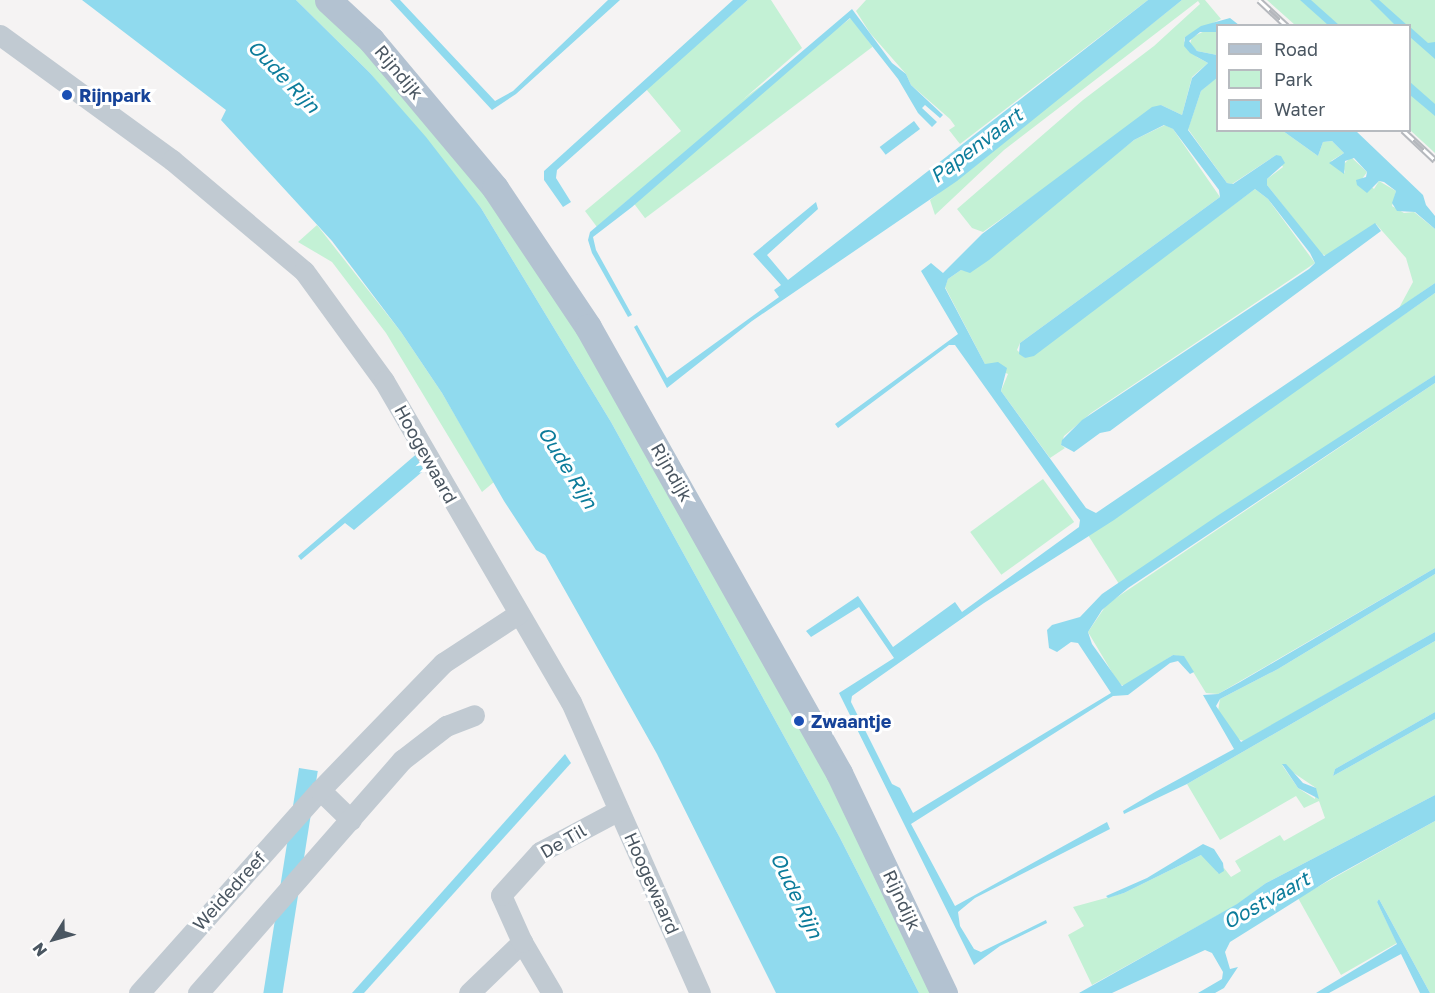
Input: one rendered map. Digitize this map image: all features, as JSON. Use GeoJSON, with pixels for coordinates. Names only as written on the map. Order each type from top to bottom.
{"type":"FeatureCollection","features":[{"type":"Feature","properties":{"kind":"main road","name":"Rijndijk"},"geometry":{"type":"LineString","coordinates":[[328,0],[371,40],[495,188],[588,327],[839,773],[944,993]]}},
{"type":"Feature","properties":{"kind":"street","name":"Hoogewaard"},"geometry":{"type":"LineString","coordinates":[[0,35],[172,160],[304,271],[384,381],[571,702],[700,993]]}},
{"type":"Feature","properties":{"kind":"street","name":"Weidedreef"},"geometry":{"type":"LineString","coordinates":[[139,993],[320,790],[443,663],[518,614]]}},
{"type":"Feature","properties":{"kind":"street"},"geometry":{"type":"LineString","coordinates":[[198,993],[402,760],[446,726],[474,715]]}},
{"type":"Feature","properties":{"kind":"street"},"geometry":{"type":"LineString","coordinates":[[320,790],[351,820]]}},
{"type":"Feature","properties":{"kind":"street","name":"De Til"},"geometry":{"type":"LineString","coordinates":[[522,942],[501,895],[540,852],[619,810]]}},
{"type":"Feature","properties":{"kind":"street"},"geometry":{"type":"LineString","coordinates":[[469,993],[522,942],[552,993]]}},
{"type":"Feature","properties":{"kind":"green space"},"geometry":{"type":"Polygon","coordinates":[[[296,0],[320,0],[506,203],[789,699],[938,993],[919,993],[839,836],[611,422],[481,208],[370,73],[296,0]]]}},
{"type":"Feature","properties":{"kind":"green space"},"geometry":{"type":"Polygon","coordinates":[[[748,0],[771,0],[802,48],[597,227],[585,211],[681,131],[646,89],[748,0]]]}},
{"type":"Feature","properties":{"kind":"green space"},"geometry":{"type":"Polygon","coordinates":[[[866,0],[1148,0],[960,144],[949,130],[955,126],[950,119],[911,85],[906,74],[870,33],[856,11],[866,0]]]}},
{"type":"Feature","properties":{"kind":"green space"},"geometry":{"type":"Polygon","coordinates":[[[1182,0],[1205,0],[1221,19],[1185,37],[1184,41],[1197,57],[1208,63],[1192,77],[1182,115],[1161,105],[983,232],[972,228],[957,209],[1083,100],[1154,46],[1200,4],[1198,1],[1004,150],[935,215],[930,200],[1182,0]]]}},
{"type":"Feature","properties":{"kind":"green space"},"geometry":{"type":"Polygon","coordinates":[[[1267,0],[1435,0],[1435,153],[1411,131],[1411,24],[1294,24],[1267,0]]]}},
{"type":"Feature","properties":{"kind":"green space"},"geometry":{"type":"Polygon","coordinates":[[[851,18],[873,47],[645,218],[623,190],[851,18]]]}},
{"type":"Feature","properties":{"kind":"green space"},"geometry":{"type":"Polygon","coordinates":[[[1207,30],[1216,32],[1216,55],[1197,51],[1190,44],[1192,37],[1207,30]]]}},
{"type":"Feature","properties":{"kind":"green space"},"geometry":{"type":"Polygon","coordinates":[[[1216,78],[1216,132],[1284,132],[1318,156],[1323,142],[1332,141],[1344,153],[1331,161],[1345,173],[1343,165],[1351,157],[1367,172],[1362,179],[1374,189],[1379,181],[1396,191],[1392,206],[1404,213],[1414,212],[1435,229],[1435,283],[1399,308],[1413,282],[1406,258],[1376,224],[1328,256],[1321,254],[1267,185],[1267,179],[1283,167],[1276,155],[1232,184],[1227,183],[1188,129],[1201,91],[1216,78]]]}},
{"type":"Feature","properties":{"kind":"green space"},"geometry":{"type":"Polygon","coordinates":[[[1165,125],[1173,129],[1220,197],[1020,343],[1017,350],[1025,358],[1255,189],[1268,199],[1315,263],[1091,413],[1064,436],[1061,445],[1065,448],[1050,458],[1001,391],[1008,374],[985,364],[945,287],[948,279],[961,270],[967,271],[1134,140],[1165,125]]]}},
{"type":"Feature","properties":{"kind":"green space"},"geometry":{"type":"Polygon","coordinates":[[[317,225],[401,332],[442,393],[494,482],[482,492],[386,333],[332,262],[298,242],[317,225]]]}},
{"type":"Feature","properties":{"kind":"green space"},"geometry":{"type":"Polygon","coordinates":[[[1435,293],[1435,375],[1119,584],[1088,535],[1435,293]]]}},
{"type":"Feature","properties":{"kind":"green space"},"geometry":{"type":"Polygon","coordinates":[[[1435,383],[1435,568],[1218,694],[1206,693],[1184,657],[1173,655],[1125,686],[1119,684],[1088,632],[1107,604],[1435,383]]]}},
{"type":"Feature","properties":{"kind":"green space"},"geometry":{"type":"Polygon","coordinates":[[[1043,479],[1074,522],[1001,575],[970,532],[1043,479]]]}},
{"type":"Feature","properties":{"kind":"green space"},"geometry":{"type":"Polygon","coordinates":[[[1435,574],[1435,632],[1244,741],[1234,738],[1218,711],[1220,699],[1278,669],[1435,574]]]}},
{"type":"Feature","properties":{"kind":"green space"},"geometry":{"type":"Polygon","coordinates":[[[1435,641],[1435,712],[1335,769],[1333,776],[1435,719],[1435,795],[1266,883],[1238,904],[1092,985],[1068,935],[1084,926],[1073,907],[1124,893],[1201,855],[1206,856],[1218,873],[1224,868],[1231,877],[1241,871],[1235,861],[1280,835],[1284,841],[1325,818],[1319,801],[1304,808],[1296,796],[1220,840],[1187,784],[1435,641]],[[1282,765],[1298,788],[1315,799],[1316,788],[1282,765]]]}},
{"type":"Feature","properties":{"kind":"green space"},"geometry":{"type":"Polygon","coordinates":[[[1435,821],[1435,993],[1430,993],[1379,899],[1377,902],[1397,943],[1341,975],[1298,898],[1435,821]]]}},
{"type":"Feature","properties":{"kind":"water","name":"Oude Rijn"},"geometry":{"type":"Polygon","coordinates":[[[82,0],[296,0],[370,73],[426,137],[481,208],[611,422],[839,836],[919,993],[776,993],[657,754],[545,555],[536,550],[504,501],[442,393],[401,332],[332,241],[221,120],[226,110],[82,0]]]}},
{"type":"Feature","properties":{"kind":"water"},"geometry":{"type":"Polygon","coordinates":[[[390,0],[400,0],[495,101],[513,91],[608,0],[620,0],[516,94],[492,110],[390,0]]]}},
{"type":"Feature","properties":{"kind":"water"},"geometry":{"type":"Polygon","coordinates":[[[733,0],[748,0],[557,170],[556,178],[571,202],[563,207],[544,180],[544,171],[733,0]]]}},
{"type":"Feature","properties":{"kind":"water","name":"Papenvaart"},"geometry":{"type":"Polygon","coordinates":[[[1148,0],[1182,0],[957,181],[752,321],[667,388],[634,327],[637,325],[667,378],[779,297],[774,290],[781,285],[753,254],[816,202],[818,209],[767,255],[788,280],[1148,0]]]}},
{"type":"Feature","properties":{"kind":"water"},"geometry":{"type":"Polygon","coordinates":[[[1300,0],[1311,0],[1338,24],[1327,24],[1300,0]]]}},
{"type":"Feature","properties":{"kind":"water"},"geometry":{"type":"Polygon","coordinates":[[[1370,0],[1379,0],[1406,24],[1394,24],[1370,0]]]}},
{"type":"Feature","properties":{"kind":"water"},"geometry":{"type":"Polygon","coordinates":[[[852,9],[892,63],[906,74],[911,85],[943,115],[940,118],[925,105],[922,108],[937,122],[932,127],[918,113],[898,79],[850,18],[632,207],[593,237],[596,250],[632,315],[628,317],[592,253],[588,240],[590,232],[852,9]]]}},
{"type":"Feature","properties":{"kind":"water"},"geometry":{"type":"Polygon","coordinates":[[[1230,18],[1238,24],[1216,24],[1216,32],[1200,32],[1189,41],[1197,51],[1216,55],[1216,79],[1201,91],[1188,130],[1227,183],[1233,184],[1276,155],[1281,156],[1285,163],[1267,179],[1267,185],[1324,256],[1375,223],[1381,231],[1110,431],[1100,433],[1074,452],[1061,445],[1062,440],[1082,420],[1309,269],[1315,263],[1310,253],[1268,199],[1255,189],[1034,356],[1025,358],[1019,354],[1020,343],[1220,197],[1219,190],[1173,129],[1164,125],[1134,140],[989,260],[970,273],[961,270],[948,279],[945,288],[985,364],[998,362],[1007,368],[1001,391],[1086,508],[1096,513],[1435,283],[1435,293],[1114,520],[984,603],[852,696],[851,702],[892,784],[900,788],[913,813],[1111,693],[1078,643],[1071,642],[1057,652],[1049,648],[1047,630],[1052,625],[1080,617],[1102,594],[1217,516],[1435,375],[1435,383],[1128,588],[1102,610],[1088,632],[1092,644],[1122,686],[1173,655],[1184,656],[1194,672],[1190,674],[1178,661],[1170,663],[1128,695],[1113,696],[911,824],[955,906],[1107,822],[1110,829],[975,898],[958,912],[960,926],[974,949],[981,952],[1046,920],[1047,923],[1000,946],[974,965],[839,693],[894,658],[859,607],[811,637],[806,631],[858,596],[893,647],[955,602],[962,612],[1079,527],[1080,520],[955,345],[949,345],[838,428],[835,424],[958,334],[921,271],[931,263],[943,273],[982,234],[1152,107],[1161,105],[1182,115],[1192,78],[1208,63],[1190,53],[1184,46],[1185,37],[1201,26],[1230,18]]]}},
{"type":"Feature","properties":{"kind":"water"},"geometry":{"type":"Polygon","coordinates":[[[1411,28],[1428,43],[1435,42],[1435,59],[1411,38],[1411,28]]]}},
{"type":"Feature","properties":{"kind":"water"},"geometry":{"type":"Polygon","coordinates":[[[1411,83],[1435,104],[1435,116],[1411,96],[1411,83]]]}},
{"type":"Feature","properties":{"kind":"water"},"geometry":{"type":"Polygon","coordinates":[[[914,121],[920,129],[886,155],[880,147],[914,121]]]}},
{"type":"Feature","properties":{"kind":"water"},"geometry":{"type":"Polygon","coordinates":[[[1284,132],[1357,132],[1423,195],[1426,205],[1435,216],[1435,229],[1415,212],[1397,211],[1392,203],[1396,191],[1384,182],[1379,181],[1367,193],[1357,185],[1356,180],[1366,177],[1367,172],[1354,158],[1345,161],[1344,174],[1329,163],[1344,153],[1332,141],[1323,142],[1318,156],[1284,132]]]}},
{"type":"Feature","properties":{"kind":"water"},"geometry":{"type":"Polygon","coordinates":[[[420,451],[429,466],[354,530],[345,523],[301,560],[298,556],[420,451]]]}},
{"type":"Feature","properties":{"kind":"water"},"geometry":{"type":"Polygon","coordinates":[[[1435,568],[1435,574],[1278,669],[1220,699],[1216,706],[1241,742],[1435,632],[1435,641],[1187,784],[1124,814],[1123,811],[1155,792],[1234,749],[1203,695],[1218,694],[1240,682],[1435,568]]]}},
{"type":"Feature","properties":{"kind":"water"},"geometry":{"type":"Polygon","coordinates":[[[1435,712],[1435,719],[1333,776],[1335,769],[1435,712]]]}},
{"type":"Feature","properties":{"kind":"water"},"geometry":{"type":"Polygon","coordinates":[[[565,754],[571,763],[364,993],[352,993],[565,754]]]}},
{"type":"Feature","properties":{"kind":"water"},"geometry":{"type":"Polygon","coordinates":[[[1282,764],[1286,764],[1303,783],[1316,788],[1319,799],[1298,788],[1282,764]]]}},
{"type":"Feature","properties":{"kind":"water"},"geometry":{"type":"Polygon","coordinates":[[[299,768],[318,771],[283,993],[263,993],[299,768]]]}},
{"type":"Feature","properties":{"kind":"water","name":"Oostvaart"},"geometry":{"type":"Polygon","coordinates":[[[1435,795],[1435,821],[1332,878],[1230,942],[1225,952],[1230,969],[1238,967],[1224,988],[1215,993],[1198,993],[1222,979],[1223,972],[1212,953],[1205,950],[1112,993],[1079,993],[1237,904],[1266,883],[1435,795]]]}},
{"type":"Feature","properties":{"kind":"water"},"geometry":{"type":"Polygon","coordinates":[[[1203,844],[1214,849],[1223,863],[1224,871],[1219,874],[1201,855],[1124,893],[1108,898],[1106,896],[1147,878],[1203,844]]]}},
{"type":"Feature","properties":{"kind":"water"},"geometry":{"type":"Polygon","coordinates":[[[1379,899],[1430,993],[1420,993],[1401,954],[1329,993],[1316,993],[1397,944],[1377,902],[1379,899]]]}},
{"type":"Feature","properties":{"kind":"railway"},"geometry":{"type":"LineString","coordinates":[[1259,0],[1285,24]]}},
{"type":"Feature","properties":{"kind":"railway"},"geometry":{"type":"LineString","coordinates":[[1405,132],[1435,160]]}},
{"type":"Feature","properties":{"kind":"place","name":"Rijnpark"},"geometry":{"type":"Point","coordinates":[67,95]}},
{"type":"Feature","properties":{"kind":"place","name":"Zwaantje"},"geometry":{"type":"Point","coordinates":[799,721]}}]}
